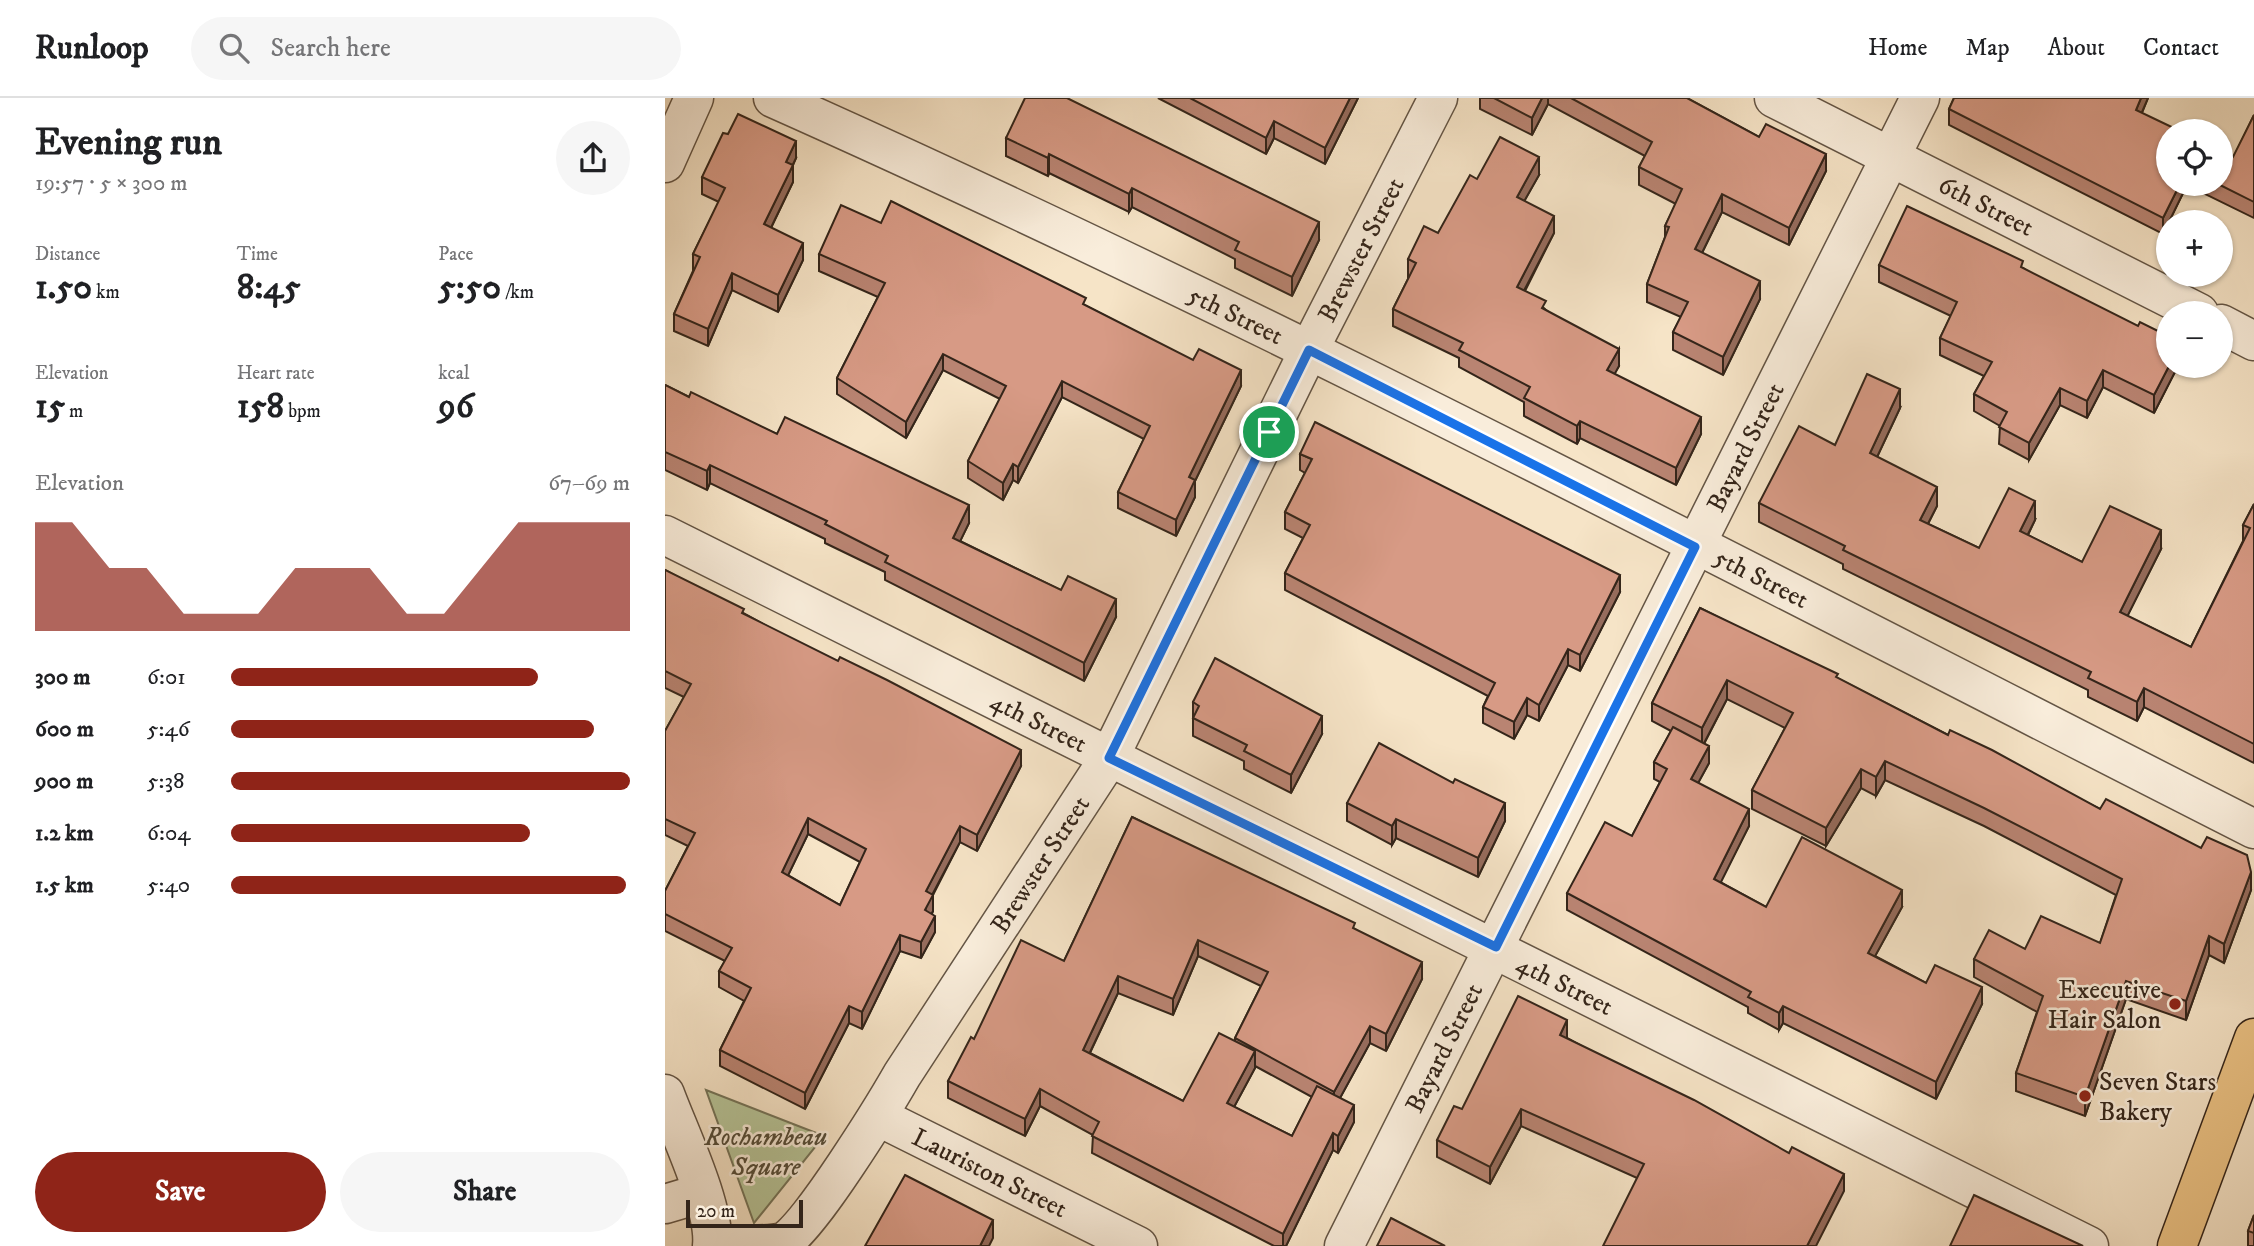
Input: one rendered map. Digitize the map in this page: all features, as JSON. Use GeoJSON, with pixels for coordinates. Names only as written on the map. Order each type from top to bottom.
{"type":"FeatureCollection","features":[{"type":"Feature","properties":{"kind":"main road"},"geometry":{"type":"LineString","coordinates":[[2177,1246],[2254,1038]]}},
{"type":"Feature","properties":{"kind":"street"},"geometry":{"type":"LineString","coordinates":[[665,163],[694,98]]}},
{"type":"Feature","properties":{"kind":"street","name":"5th Street"},"geometry":{"type":"LineString","coordinates":[[773,98],[972,187],[1309,350],[2254,828]]}},
{"type":"Feature","properties":{"kind":"street","name":"Brewster Street"},"geometry":{"type":"LineString","coordinates":[[712,1246],[783,1241],[802,1224],[879,1117],[902,1075],[1109,758],[1309,350],[1439,98]]}},
{"type":"Feature","properties":{"kind":"street","name":"6th Street"},"geometry":{"type":"LineString","coordinates":[[1774,98],[2175,301]]}},
{"type":"Feature","properties":{"kind":"street","name":"Bayard Street"},"geometry":{"type":"LineString","coordinates":[[1344,1246],[1920,98]]}},
{"type":"Feature","properties":{"kind":"street"},"geometry":{"type":"LineString","coordinates":[[2233,330],[2254,341]]}},
{"type":"Feature","properties":{"kind":"street","name":"4th Street"},"geometry":{"type":"LineString","coordinates":[[665,534],[1109,758],[1496,947],[2089,1246]]}},
{"type":"Feature","properties":{"kind":"street"},"geometry":{"type":"LineString","coordinates":[[665,1094],[702,1193],[713,1234],[712,1246]]}},
{"type":"Feature","properties":{"kind":"street","name":"Lauriston Street"},"geometry":{"type":"LineString","coordinates":[[879,1117],[1138,1246]]}},
{"type":"Feature","properties":{"kind":"street"},"geometry":{"type":"LineString","coordinates":[[665,1204],[702,1193]]}},
{"type":"Feature","properties":{"kind":"green space","name":"Rochambeau Square"},"geometry":{"type":"Polygon","coordinates":[[[706,1090],[824,1136],[754,1223],[706,1090]]]}},
{"type":"Feature","properties":{"kind":"building"},"geometry":{"type":"Polygon","coordinates":[[[1025,98],[1067,98],[1319,222],[1292,277],[1235,250],[1239,242],[1132,188],[1129,194],[1049,154],[1048,158],[1006,138],[1025,98]]]}},
{"type":"Feature","properties":{"kind":"building"},"geometry":{"type":"Polygon","coordinates":[[[1190,98],[1350,98],[1325,148],[1274,121],[1266,138],[1190,98]]]}},
{"type":"Feature","properties":{"kind":"building"},"geometry":{"type":"Polygon","coordinates":[[[1494,98],[1542,98],[1532,118],[1494,98]]]}},
{"type":"Feature","properties":{"kind":"building"},"geometry":{"type":"Polygon","coordinates":[[[1571,98],[1687,98],[1759,137],[1766,124],[1826,154],[1789,228],[1722,194],[1695,249],[1760,281],[1723,357],[1673,332],[1688,302],[1647,284],[1669,227],[1665,226],[1682,189],[1639,167],[1652,142],[1571,98]]]}},
{"type":"Feature","properties":{"kind":"building"},"geometry":{"type":"Polygon","coordinates":[[[1954,98],[2141,98],[2136,110],[2156,120],[2156,196],[2174,196],[2167,210],[2156,210],[2156,214],[1949,109],[1954,98]]]}},
{"type":"Feature","properties":{"kind":"building"},"geometry":{"type":"Polygon","coordinates":[[[738,114],[796,141],[786,162],[793,165],[764,224],[803,243],[778,295],[732,273],[708,329],[674,314],[700,257],[693,254],[725,188],[702,177],[723,133],[728,134],[738,114]]]}},
{"type":"Feature","properties":{"kind":"building"},"geometry":{"type":"Polygon","coordinates":[[[2254,115],[2254,202],[2233,192],[2233,157],[2254,115]]]}},
{"type":"Feature","properties":{"kind":"building"},"geometry":{"type":"Polygon","coordinates":[[[1500,137],[1539,157],[1517,197],[1554,216],[1517,287],[1546,301],[1542,308],[1619,349],[1607,370],[1701,417],[1676,468],[1580,421],[1577,426],[1524,398],[1530,387],[1459,350],[1463,343],[1393,309],[1416,263],[1408,259],[1424,226],[1438,233],[1470,175],[1477,179],[1500,137]]]}},
{"type":"Feature","properties":{"kind":"building"},"geometry":{"type":"Polygon","coordinates":[[[891,201],[1086,298],[1083,304],[1193,360],[1199,349],[1241,370],[1189,477],[1195,480],[1176,520],[1118,492],[1150,426],[1062,381],[1018,467],[1013,464],[1003,483],[968,461],[1006,386],[943,354],[906,422],[837,378],[885,283],[819,254],[841,205],[881,223],[891,201]]]}},
{"type":"Feature","properties":{"kind":"building"},"geometry":{"type":"Polygon","coordinates":[[[1907,206],[2023,261],[2021,267],[2138,326],[2140,322],[2156,330],[2156,378],[2163,378],[2154,395],[2103,370],[2087,401],[2060,388],[2029,443],[1999,427],[2007,412],[1974,394],[1992,362],[1940,338],[1957,302],[1879,265],[1907,206]]]}},
{"type":"Feature","properties":{"kind":"building"},"geometry":{"type":"Polygon","coordinates":[[[1867,374],[1900,389],[1870,453],[1937,487],[1920,520],[1979,548],[2009,488],[2035,501],[2020,531],[2082,562],[2110,506],[2161,530],[2120,612],[2191,647],[2250,528],[2243,525],[2254,504],[2254,744],[2144,688],[2137,702],[2088,678],[2091,672],[1843,550],[1845,546],[1759,503],[1799,426],[1835,445],[1867,374]]]}},
{"type":"Feature","properties":{"kind":"building"},"geometry":{"type":"Polygon","coordinates":[[[665,385],[689,397],[691,392],[777,434],[785,417],[969,505],[953,538],[1061,590],[1068,576],[1116,599],[1084,663],[885,562],[888,556],[825,524],[827,521],[710,465],[707,471],[665,452],[665,385]]]}},
{"type":"Feature","properties":{"kind":"building"},"geometry":{"type":"Polygon","coordinates":[[[1315,422],[1620,575],[1580,655],[1568,649],[1539,705],[1527,698],[1514,722],[1483,707],[1495,683],[1285,573],[1310,525],[1285,512],[1312,459],[1300,454],[1315,422]]]}},
{"type":"Feature","properties":{"kind":"building"},"geometry":{"type":"Polygon","coordinates":[[[665,570],[744,609],[742,613],[838,661],[840,657],[887,680],[1021,750],[977,835],[960,826],[926,891],[933,895],[925,910],[935,916],[921,942],[900,935],[862,1012],[849,1006],[805,1093],[720,1050],[751,988],[719,971],[732,948],[665,914],[665,891],[695,833],[665,819],[665,731],[691,684],[665,671],[665,570]],[[808,818],[782,872],[840,905],[866,849],[808,818]]]}},
{"type":"Feature","properties":{"kind":"building"},"geometry":{"type":"Polygon","coordinates":[[[1700,608],[1838,674],[1836,677],[1948,735],[1950,730],[1992,750],[2100,809],[2106,799],[2201,848],[2207,837],[2247,855],[2251,872],[2224,944],[2209,936],[2186,1001],[2126,981],[2085,1097],[2016,1073],[2043,996],[1974,959],[1989,930],[2025,949],[2041,916],[2100,943],[2122,879],[1885,761],[1876,777],[1861,769],[1826,828],[1752,790],[1793,713],[1727,680],[1702,728],[1652,703],[1700,608]]]}},
{"type":"Feature","properties":{"kind":"building"},"geometry":{"type":"Polygon","coordinates":[[[1215,658],[1322,716],[1291,775],[1244,751],[1247,745],[1193,718],[1199,706],[1193,702],[1215,658]]]}},
{"type":"Feature","properties":{"kind":"building"},"geometry":{"type":"Polygon","coordinates":[[[1673,727],[1709,746],[1691,779],[1749,809],[1714,879],[1766,907],[1802,837],[1902,890],[1868,953],[1926,983],[1935,965],[1982,987],[1936,1082],[1783,1006],[1779,1013],[1748,997],[1751,992],[1567,893],[1605,822],[1632,836],[1667,769],[1654,762],[1673,727]]]}},
{"type":"Feature","properties":{"kind":"building"},"geometry":{"type":"Polygon","coordinates":[[[1379,743],[1453,783],[1455,779],[1505,803],[1478,858],[1396,819],[1392,826],[1347,803],[1379,743]]]}},
{"type":"Feature","properties":{"kind":"building"},"geometry":{"type":"Polygon","coordinates":[[[1132,817],[1355,923],[1353,928],[1422,962],[1386,1034],[1370,1026],[1334,1092],[1235,1038],[1268,972],[1198,940],[1173,999],[1118,976],[1083,1050],[1183,1101],[1219,1033],[1255,1051],[1227,1103],[1292,1136],[1317,1086],[1354,1105],[1338,1136],[1333,1133],[1283,1234],[1092,1136],[1099,1122],[1040,1089],[1025,1119],[948,1081],[971,1037],[974,1039],[1021,940],[1064,961],[1132,817]]]}},
{"type":"Feature","properties":{"kind":"building"},"geometry":{"type":"Polygon","coordinates":[[[1518,996],[1567,1020],[1560,1035],[1694,1100],[1789,1153],[1792,1147],[1844,1174],[1807,1246],[1603,1246],[1644,1164],[1521,1109],[1490,1167],[1437,1140],[1454,1106],[1462,1109],[1518,996]]]}},
{"type":"Feature","properties":{"kind":"building"},"geometry":{"type":"Polygon","coordinates":[[[905,1175],[993,1220],[980,1246],[865,1246],[905,1175]]]}},
{"type":"Feature","properties":{"kind":"building"},"geometry":{"type":"Polygon","coordinates":[[[1974,1195],[2083,1246],[1950,1246],[1974,1195]]]}},
{"type":"Feature","properties":{"kind":"building"},"geometry":{"type":"Polygon","coordinates":[[[2254,1215],[2254,1233],[2248,1231],[2254,1215]]]}},
{"type":"Feature","properties":{"kind":"building"},"geometry":{"type":"Polygon","coordinates":[[[1391,1218],[1445,1246],[1377,1246],[1391,1218]]]}},
{"type":"Feature","properties":{"kind":"place","name":"Executive Hair Salon"},"geometry":{"type":"Point","coordinates":[2175,1004]}},
{"type":"Feature","properties":{"kind":"place","name":"Seven Stars Bakery"},"geometry":{"type":"Point","coordinates":[2085,1096]}},
{"type":"Feature","properties":{"kind":"route"},"geometry":{"type":"LineString","coordinates":[[1309,350],[1695,547],[1496,947],[1109,758],[1269,432],[1309,350]]}}]}
